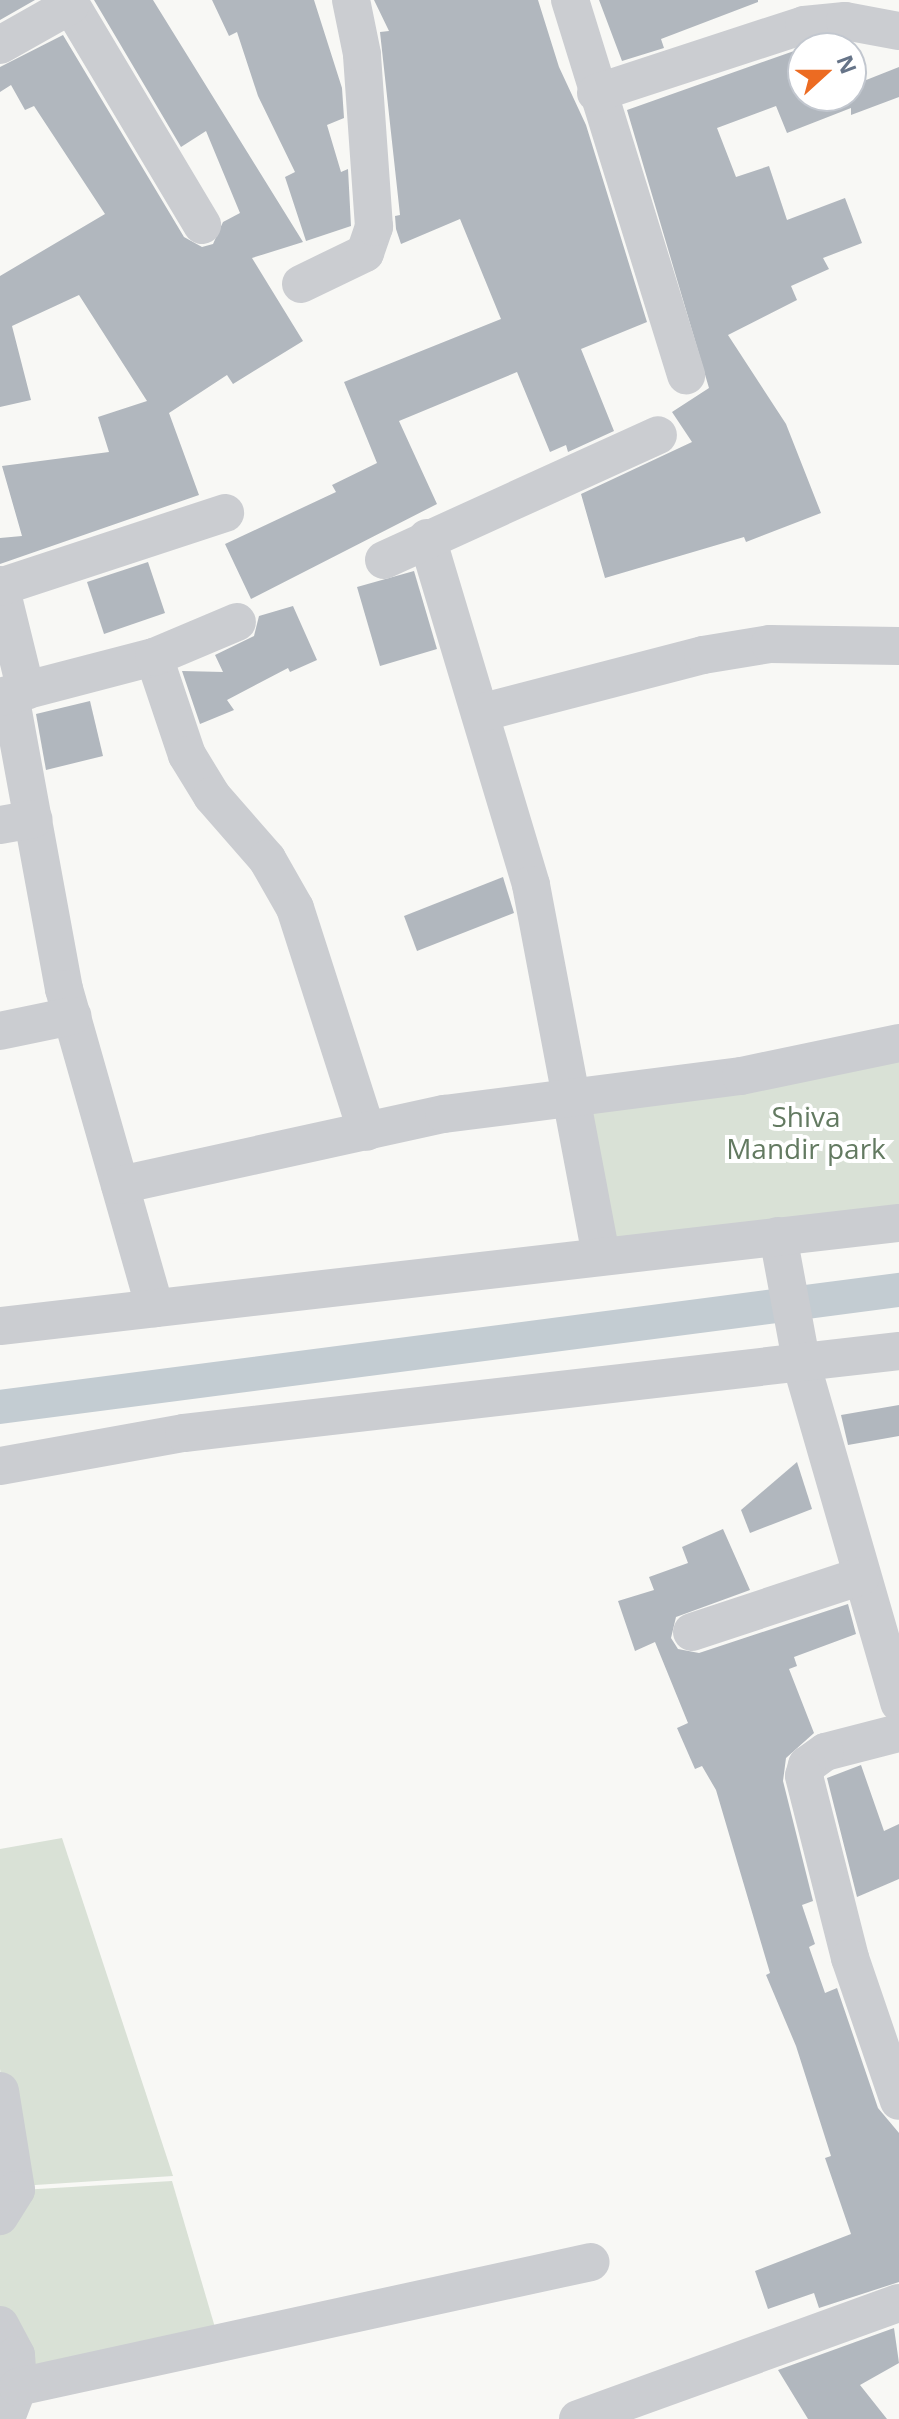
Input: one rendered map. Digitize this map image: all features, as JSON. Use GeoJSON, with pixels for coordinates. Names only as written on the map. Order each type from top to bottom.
{"type":"FeatureCollection","features":[{"type":"Feature","properties":{"kind":"street"},"geometry":{"type":"LineString","coordinates":[[301,284],[365,253],[374,227],[362,54],[351,0]]}},
{"type":"Feature","properties":{"kind":"street"},"geometry":{"type":"LineString","coordinates":[[570,0],[596,93],[686,375]]}},
{"type":"Feature","properties":{"kind":"street"},"geometry":{"type":"LineString","coordinates":[[0,45],[70,3],[202,225]]}},
{"type":"Feature","properties":{"kind":"street"},"geometry":{"type":"LineString","coordinates":[[596,93],[804,25],[845,21],[899,31]]}},
{"type":"Feature","properties":{"kind":"street"},"geometry":{"type":"LineString","coordinates":[[384,560],[658,435]]}},
{"type":"Feature","properties":{"kind":"street"},"geometry":{"type":"LineString","coordinates":[[155,1308],[16,822],[12,694],[0,586],[225,513]]}},
{"type":"Feature","properties":{"kind":"street"},"geometry":{"type":"LineString","coordinates":[[427,538],[531,885],[601,1254]]}},
{"type":"Feature","properties":{"kind":"street"},"geometry":{"type":"LineString","coordinates":[[12,694],[154,657],[237,622]]}},
{"type":"Feature","properties":{"kind":"street"},"geometry":{"type":"LineString","coordinates":[[480,713],[703,655],[770,644],[899,646]]}},
{"type":"Feature","properties":{"kind":"street"},"geometry":{"type":"LineString","coordinates":[[154,657],[187,755],[212,796],[267,859],[295,908],[367,1132]]}},
{"type":"Feature","properties":{"kind":"street"},"geometry":{"type":"LineString","coordinates":[[0,1031],[72,1016]]}},
{"type":"Feature","properties":{"kind":"street"},"geometry":{"type":"LineString","coordinates":[[120,1185],[444,1114],[741,1076],[899,1043]]}},
{"type":"Feature","properties":{"kind":"street"},"geometry":{"type":"LineString","coordinates":[[0,1326],[601,1254],[899,1223]]}},
{"type":"Feature","properties":{"kind":"street"},"geometry":{"type":"LineString","coordinates":[[778,1237],[802,1364],[899,1703]]}},
{"type":"Feature","properties":{"kind":"street"},"geometry":{"type":"LineString","coordinates":[[0,1466],[184,1433],[899,1351]]}},
{"type":"Feature","properties":{"kind":"street"},"geometry":{"type":"LineString","coordinates":[[692,1632],[861,1576]]}},
{"type":"Feature","properties":{"kind":"street"},"geometry":{"type":"LineString","coordinates":[[899,1733],[825,1752],[807,1765],[804,1776],[850,1958],[899,2101]]}},
{"type":"Feature","properties":{"kind":"street"},"geometry":{"type":"LineString","coordinates":[[0,2091],[16,2190],[0,2216]]}},
{"type":"Feature","properties":{"kind":"street"},"geometry":{"type":"LineString","coordinates":[[0,2325],[16,2355],[12,2403],[591,2262]]}},
{"type":"Feature","properties":{"kind":"street"},"geometry":{"type":"LineString","coordinates":[[578,2419],[899,2303]]}},
{"type":"Feature","properties":{"kind":"green space","name":"Shiva Mandir park"},"geometry":{"type":"Polygon","coordinates":[[[899,1025],[899,1206],[603,1241],[573,1097],[899,1025]]]}},
{"type":"Feature","properties":{"kind":"green space"},"geometry":{"type":"Polygon","coordinates":[[[62,1838],[173,2176],[20,2186],[0,2069],[0,1849],[62,1838]]]}},
{"type":"Feature","properties":{"kind":"green space"},"geometry":{"type":"Polygon","coordinates":[[[172,2181],[219,2341],[20,2384],[0,2319],[0,2220],[21,2190],[172,2181]]]}},
{"type":"Feature","properties":{"kind":"building"},"geometry":{"type":"Polygon","coordinates":[[[0,0],[35,0],[0,20],[0,0]]]}},
{"type":"Feature","properties":{"kind":"building"},"geometry":{"type":"Polygon","coordinates":[[[94,0],[153,0],[303,242],[252,258],[303,341],[233,384],[227,375],[169,413],[199,495],[0,564],[0,538],[22,536],[2,466],[109,452],[98,417],[147,401],[79,295],[12,326],[31,400],[0,407],[0,276],[105,214],[34,106],[25,110],[11,85],[0,92],[0,67],[63,35],[184,237],[202,247],[213,244],[223,222],[240,213],[206,131],[181,147],[94,0]]]}},
{"type":"Feature","properties":{"kind":"building"},"geometry":{"type":"Polygon","coordinates":[[[212,0],[314,0],[342,88],[344,118],[327,125],[341,172],[348,169],[351,226],[306,241],[285,177],[295,172],[258,96],[237,32],[229,36],[212,0]]]}},
{"type":"Feature","properties":{"kind":"building"},"geometry":{"type":"Polygon","coordinates":[[[374,0],[538,0],[559,67],[586,125],[647,322],[581,349],[614,431],[568,452],[566,445],[550,452],[517,372],[399,421],[437,504],[251,599],[225,544],[336,492],[332,485],[377,463],[344,382],[501,319],[460,219],[401,244],[396,229],[395,216],[400,215],[380,32],[389,31],[374,0]]]}},
{"type":"Feature","properties":{"kind":"building"},"geometry":{"type":"Polygon","coordinates":[[[599,0],[758,2],[661,39],[664,48],[622,61],[599,0]]]}},
{"type":"Feature","properties":{"kind":"building"},"geometry":{"type":"Polygon","coordinates":[[[787,53],[787,112],[841,112],[787,133],[776,106],[717,128],[736,177],[769,166],[787,220],[845,198],[862,243],[823,258],[829,269],[791,286],[797,300],[728,335],[786,424],[821,513],[746,542],[744,537],[605,578],[581,494],[692,442],[672,412],[709,388],[627,110],[787,53]]]}},
{"type":"Feature","properties":{"kind":"building"},"geometry":{"type":"Polygon","coordinates":[[[899,67],[899,97],[867,109],[867,80],[899,67]]]}},
{"type":"Feature","properties":{"kind":"building"},"geometry":{"type":"Polygon","coordinates":[[[148,562],[165,613],[104,634],[87,582],[148,562]]]}},
{"type":"Feature","properties":{"kind":"building"},"geometry":{"type":"Polygon","coordinates":[[[414,571],[437,649],[380,666],[357,587],[414,571]]]}},
{"type":"Feature","properties":{"kind":"building"},"geometry":{"type":"Polygon","coordinates":[[[293,606],[317,660],[290,672],[288,668],[227,700],[234,710],[200,724],[182,671],[223,672],[215,655],[254,636],[259,616],[293,606]]]}},
{"type":"Feature","properties":{"kind":"building"},"geometry":{"type":"Polygon","coordinates":[[[90,701],[103,756],[46,770],[36,714],[90,701]]]}},
{"type":"Feature","properties":{"kind":"building"},"geometry":{"type":"Polygon","coordinates":[[[503,877],[514,913],[417,951],[404,916],[503,877]]]}},
{"type":"Feature","properties":{"kind":"building"},"geometry":{"type":"Polygon","coordinates":[[[899,1405],[899,1436],[848,1445],[841,1415],[899,1405]]]}},
{"type":"Feature","properties":{"kind":"building"},"geometry":{"type":"Polygon","coordinates":[[[797,1462],[812,1509],[750,1533],[741,1510],[797,1462]]]}},
{"type":"Feature","properties":{"kind":"building"},"geometry":{"type":"Polygon","coordinates":[[[723,1529],[750,1590],[676,1617],[671,1638],[678,1649],[699,1653],[848,1604],[856,1634],[794,1657],[797,1666],[789,1669],[814,1733],[786,1758],[783,1781],[813,1901],[802,1905],[815,1944],[809,1947],[825,1993],[837,1988],[878,2108],[899,2133],[899,2282],[819,2308],[814,2293],[768,2309],[755,2271],[851,2234],[825,2158],[831,2156],[796,2046],[766,1975],[770,1973],[716,1790],[702,1766],[695,1769],[677,1728],[688,1723],[655,1642],[635,1651],[618,1601],[654,1590],[649,1577],[688,1563],[682,1547],[723,1529]]]}},
{"type":"Feature","properties":{"kind":"building"},"geometry":{"type":"Polygon","coordinates":[[[861,1765],[884,1831],[899,1824],[899,1879],[857,1897],[827,1778],[861,1765]]]}},
{"type":"Feature","properties":{"kind":"building"},"geometry":{"type":"Polygon","coordinates":[[[894,2328],[899,2363],[860,2385],[887,2419],[808,2419],[778,2370],[894,2328]]]}},
{"type":"Feature","properties":{"kind":"waterway"},"geometry":{"type":"LineString","coordinates":[[0,1407],[899,1290]]}}]}
